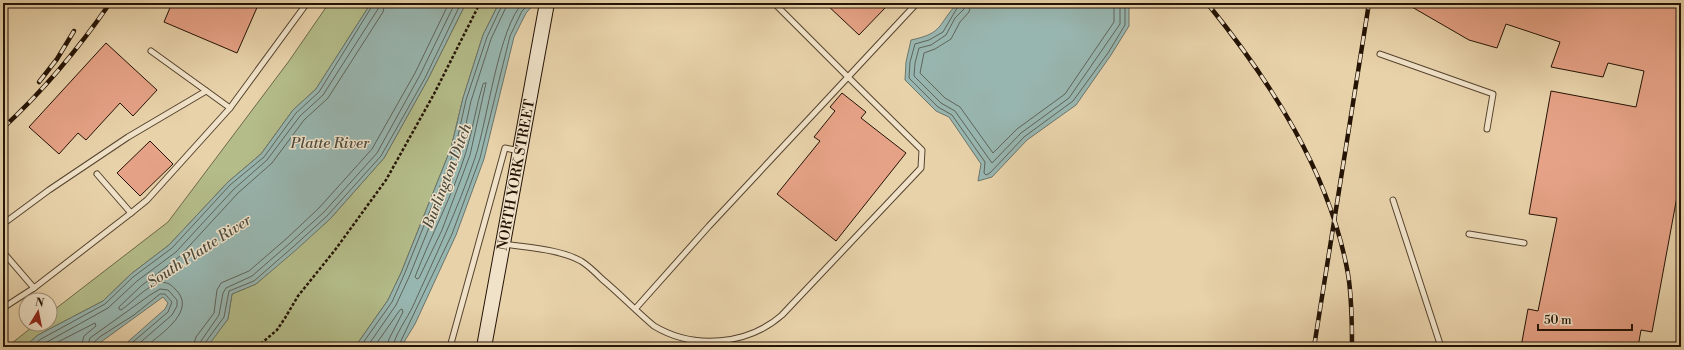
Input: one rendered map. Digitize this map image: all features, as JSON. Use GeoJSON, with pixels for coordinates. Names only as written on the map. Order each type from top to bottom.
{"type":"FeatureCollection","features":[{"type":"Feature","properties":{"kind":"main road","name":"NORTH YORK STREET"},"geometry":{"type":"LineString","coordinates":[[484,347],[547,3]]}},
{"type":"Feature","properties":{"kind":"lane"},"geometry":{"type":"LineString","coordinates":[[3,308],[34,288],[146,200],[230,108],[307,3]]}},
{"type":"Feature","properties":{"kind":"lane"},"geometry":{"type":"LineString","coordinates":[[503,243],[552,252],[581,261],[655,326],[671,335],[688,341],[720,344],[738,341],[754,335],[769,326],[782,315],[921,168],[922,150],[774,3]]}},
{"type":"Feature","properties":{"kind":"lane"},"geometry":{"type":"LineString","coordinates":[[636,308],[709,226],[917,3]]}},
{"type":"Feature","properties":{"kind":"lane"},"geometry":{"type":"LineString","coordinates":[[151,52],[230,108]]}},
{"type":"Feature","properties":{"kind":"lane"},"geometry":{"type":"LineString","coordinates":[[1380,54],[1493,94],[1486,129]]}},
{"type":"Feature","properties":{"kind":"lane"},"geometry":{"type":"LineString","coordinates":[[3,224],[49,190],[128,137],[206,91]]}},
{"type":"Feature","properties":{"kind":"lane"},"geometry":{"type":"LineString","coordinates":[[450,347],[505,148],[520,151]]}},
{"type":"Feature","properties":{"kind":"lane"},"geometry":{"type":"LineString","coordinates":[[97,174],[131,213]]}},
{"type":"Feature","properties":{"kind":"lane"},"geometry":{"type":"LineString","coordinates":[[1393,200],[1441,347]]}},
{"type":"Feature","properties":{"kind":"lane"},"geometry":{"type":"LineString","coordinates":[[1469,234],[1524,243]]}},
{"type":"Feature","properties":{"kind":"lane"},"geometry":{"type":"LineString","coordinates":[[3,252],[34,288]]}},
{"type":"Feature","properties":{"kind":"path"},"geometry":{"type":"LineString","coordinates":[[257,347],[277,330],[286,318],[298,296],[335,250],[386,180],[434,94],[480,3]]}},
{"type":"Feature","properties":{"kind":"green space"},"geometry":{"type":"Polygon","coordinates":[[[329,3],[371,3],[316,89],[293,110],[261,154],[228,182],[169,245],[131,274],[103,301],[58,325],[58,307],[168,222],[289,61],[329,3]]]}},
{"type":"Feature","properties":{"kind":"green space"},"geometry":{"type":"Polygon","coordinates":[[[466,3],[499,3],[483,35],[463,98],[451,148],[401,273],[388,300],[355,347],[206,347],[228,319],[232,294],[256,284],[330,219],[384,158],[428,79],[466,3]]]}},
{"type":"Feature","properties":{"kind":"green space"},"geometry":{"type":"Polygon","coordinates":[[[26,332],[44,332],[24,347],[7,347],[26,332]]]}},
{"type":"Feature","properties":{"kind":"water","name":"Platte River"},"geometry":{"type":"Polygon","coordinates":[[[371,3],[466,3],[428,79],[384,158],[330,219],[296,250],[256,284],[232,294],[228,319],[208,346],[122,347],[165,309],[168,303],[163,297],[94,347],[24,347],[44,332],[58,332],[58,325],[103,301],[131,274],[169,245],[228,182],[261,154],[293,110],[316,89],[371,3]]]}},
{"type":"Feature","properties":{"kind":"water","name":"Burlington Ditch"},"geometry":{"type":"Polygon","coordinates":[[[499,3],[535,3],[526,13],[514,37],[484,159],[456,235],[415,324],[401,347],[355,347],[388,300],[401,273],[451,148],[463,98],[483,35],[499,3]]]}},
{"type":"Feature","properties":{"kind":"water"},"geometry":{"type":"Polygon","coordinates":[[[958,3],[1129,3],[1129,26],[1111,55],[1076,105],[1027,140],[992,177],[978,181],[981,164],[949,117],[936,111],[905,80],[906,62],[911,40],[935,31],[958,3]]]}},
{"type":"Feature","properties":{"kind":"building"},"geometry":{"type":"Polygon","coordinates":[[[172,3],[259,3],[237,53],[164,22],[172,3]]]}},
{"type":"Feature","properties":{"kind":"building"},"geometry":{"type":"Polygon","coordinates":[[[825,3],[879,3],[885,8],[859,35],[825,3]]]}},
{"type":"Feature","properties":{"kind":"building"},"geometry":{"type":"Polygon","coordinates":[[[1405,3],[1681,3],[1681,175],[1652,332],[1641,330],[1638,347],[1521,347],[1528,309],[1538,311],[1557,218],[1529,214],[1551,91],[1636,107],[1644,71],[1608,63],[1603,77],[1551,67],[1560,42],[1506,24],[1497,48],[1469,40],[1405,3]]]}},
{"type":"Feature","properties":{"kind":"building"},"geometry":{"type":"Polygon","coordinates":[[[106,43],[157,90],[133,116],[120,103],[86,140],[78,133],[59,154],[29,127],[106,43]]]}},
{"type":"Feature","properties":{"kind":"building"},"geometry":{"type":"Polygon","coordinates":[[[842,93],[866,112],[861,118],[906,153],[836,241],[777,194],[820,141],[814,137],[835,111],[830,107],[842,93]]]}},
{"type":"Feature","properties":{"kind":"building"},"geometry":{"type":"Polygon","coordinates":[[[150,141],[173,164],[140,196],[117,173],[150,141]]]}},
{"type":"Feature","properties":{"kind":"railway"},"geometry":{"type":"LineString","coordinates":[[3,128],[18,114],[60,68],[110,3]]}},
{"type":"Feature","properties":{"kind":"railway"},"geometry":{"type":"LineString","coordinates":[[1207,3],[1254,64],[1275,97],[1295,130],[1327,200],[1339,237],[1348,274],[1351,301],[1352,347]]}},
{"type":"Feature","properties":{"kind":"railway"},"geometry":{"type":"LineString","coordinates":[[1314,347],[1369,3]]}},
{"type":"Feature","properties":{"kind":"railway"},"geometry":{"type":"LineString","coordinates":[[39,82],[57,59],[74,31]]}},
{"type":"Feature","properties":{"kind":"water label","name":"South Platte River"},"geometry":{"type":"Point","coordinates":[199,251]}}]}
